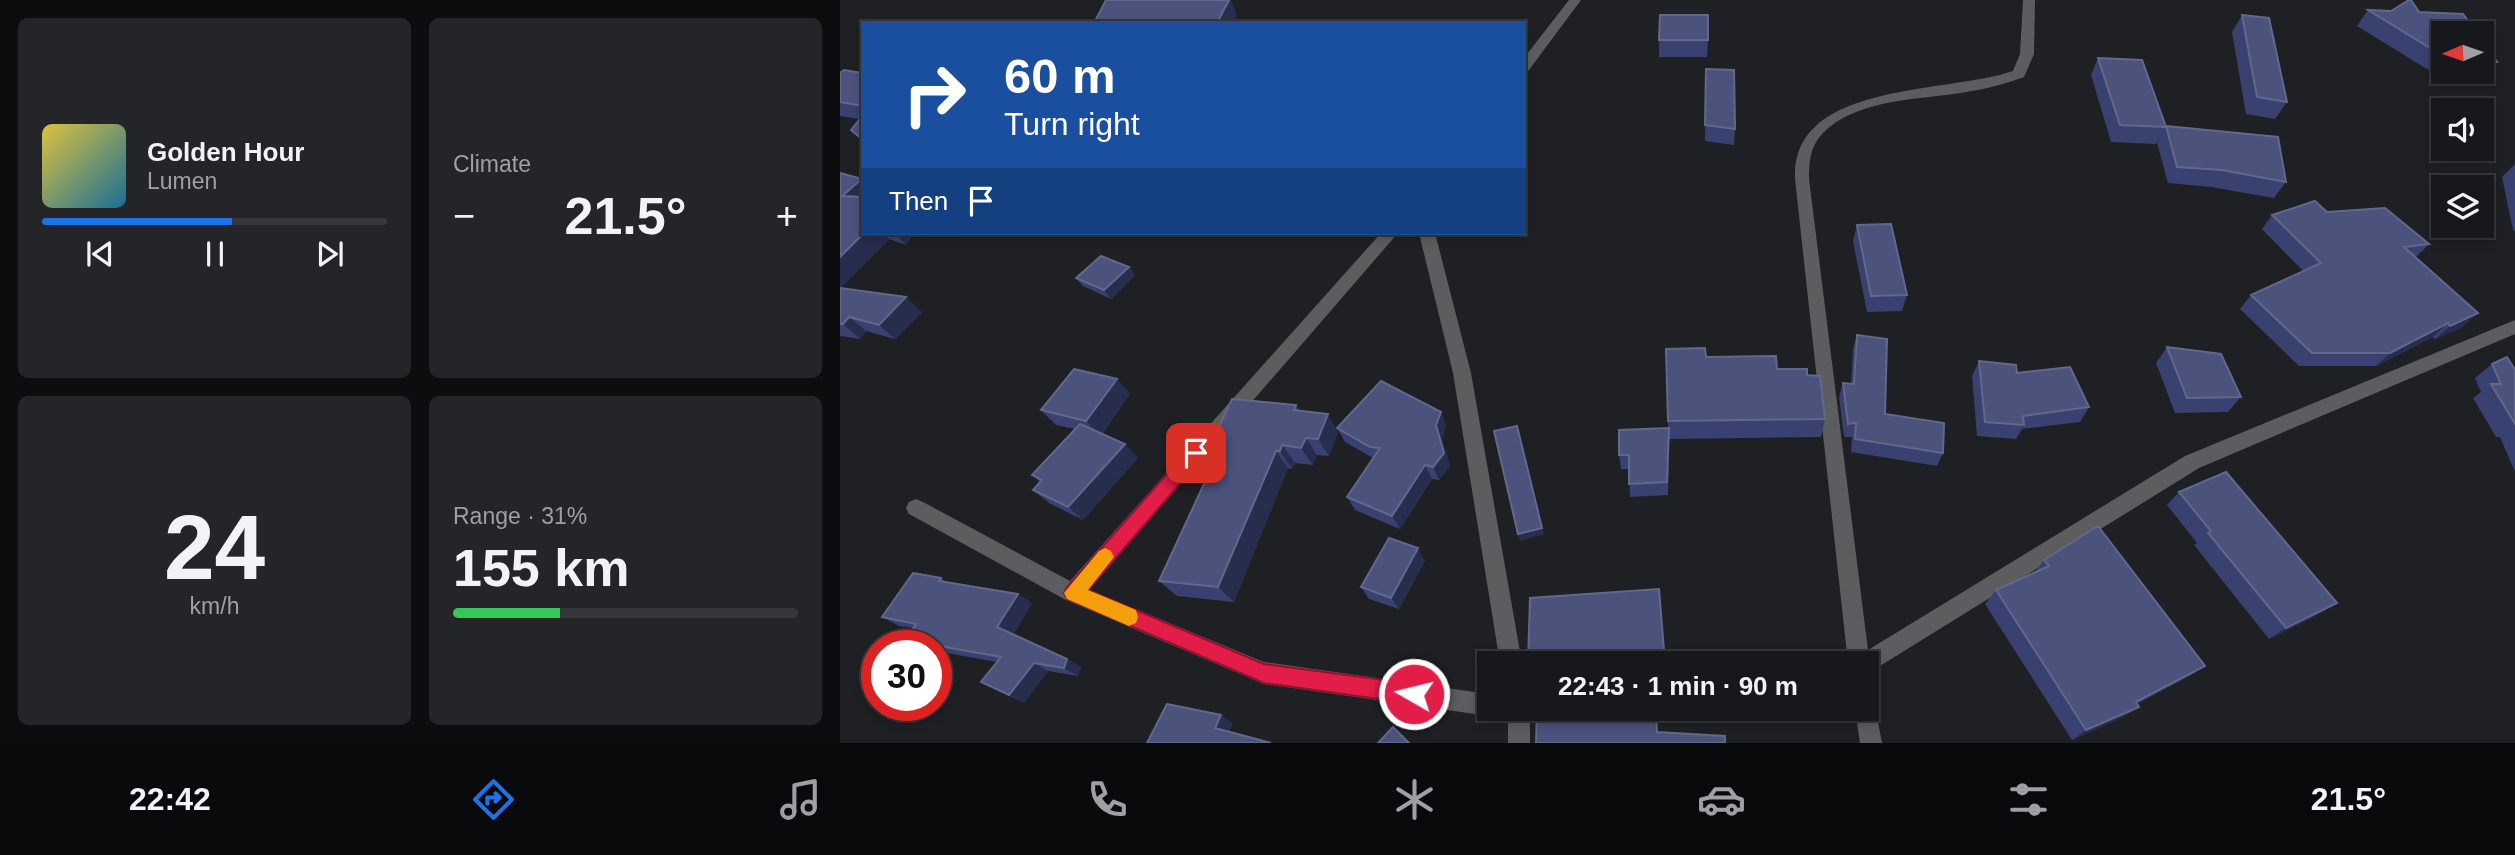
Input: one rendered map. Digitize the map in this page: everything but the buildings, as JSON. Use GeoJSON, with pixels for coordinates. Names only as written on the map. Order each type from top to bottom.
{"type":"FeatureCollection","features":[{"type":"Feature","properties":{"kind":"street"},"geometry":{"type":"LineString","coordinates":[[1526,64],[1575,0]]}},
{"type":"Feature","properties":{"kind":"street"},"geometry":{"type":"LineString","coordinates":[[1858,651],[1802,179],[1802,154],[1813,134],[1833,117],[1890,99],[2019,74],[2027,54],[2029,0]]}},
{"type":"Feature","properties":{"kind":"street"},"geometry":{"type":"LineString","coordinates":[[1073,593],[1388,235]]}},
{"type":"Feature","properties":{"kind":"street"},"geometry":{"type":"LineString","coordinates":[[1428,235],[1462,373],[1509,651]]}},
{"type":"Feature","properties":{"kind":"street"},"geometry":{"type":"LineString","coordinates":[[1879,656],[2192,462],[2515,327]]}},
{"type":"Feature","properties":{"kind":"street"},"geometry":{"type":"LineString","coordinates":[[916,508],[1073,593],[1264,673],[1477,703]]}},
{"type":"Feature","properties":{"kind":"street"},"geometry":{"type":"LineString","coordinates":[[1518,721],[1518,743]]}},
{"type":"Feature","properties":{"kind":"street"},"geometry":{"type":"LineString","coordinates":[[1869,721],[1874,742]]}},
{"type":"Feature","properties":{"kind":"slow traffic"},"geometry":{"type":"LineString","coordinates":[[1105,557],[1073,593],[1129,617]]}},
{"type":"Feature","properties":{"kind":"route"},"geometry":{"type":"LineString","coordinates":[[1196,453],[1073,593],[1264,673],[1414,694]]}}]}
